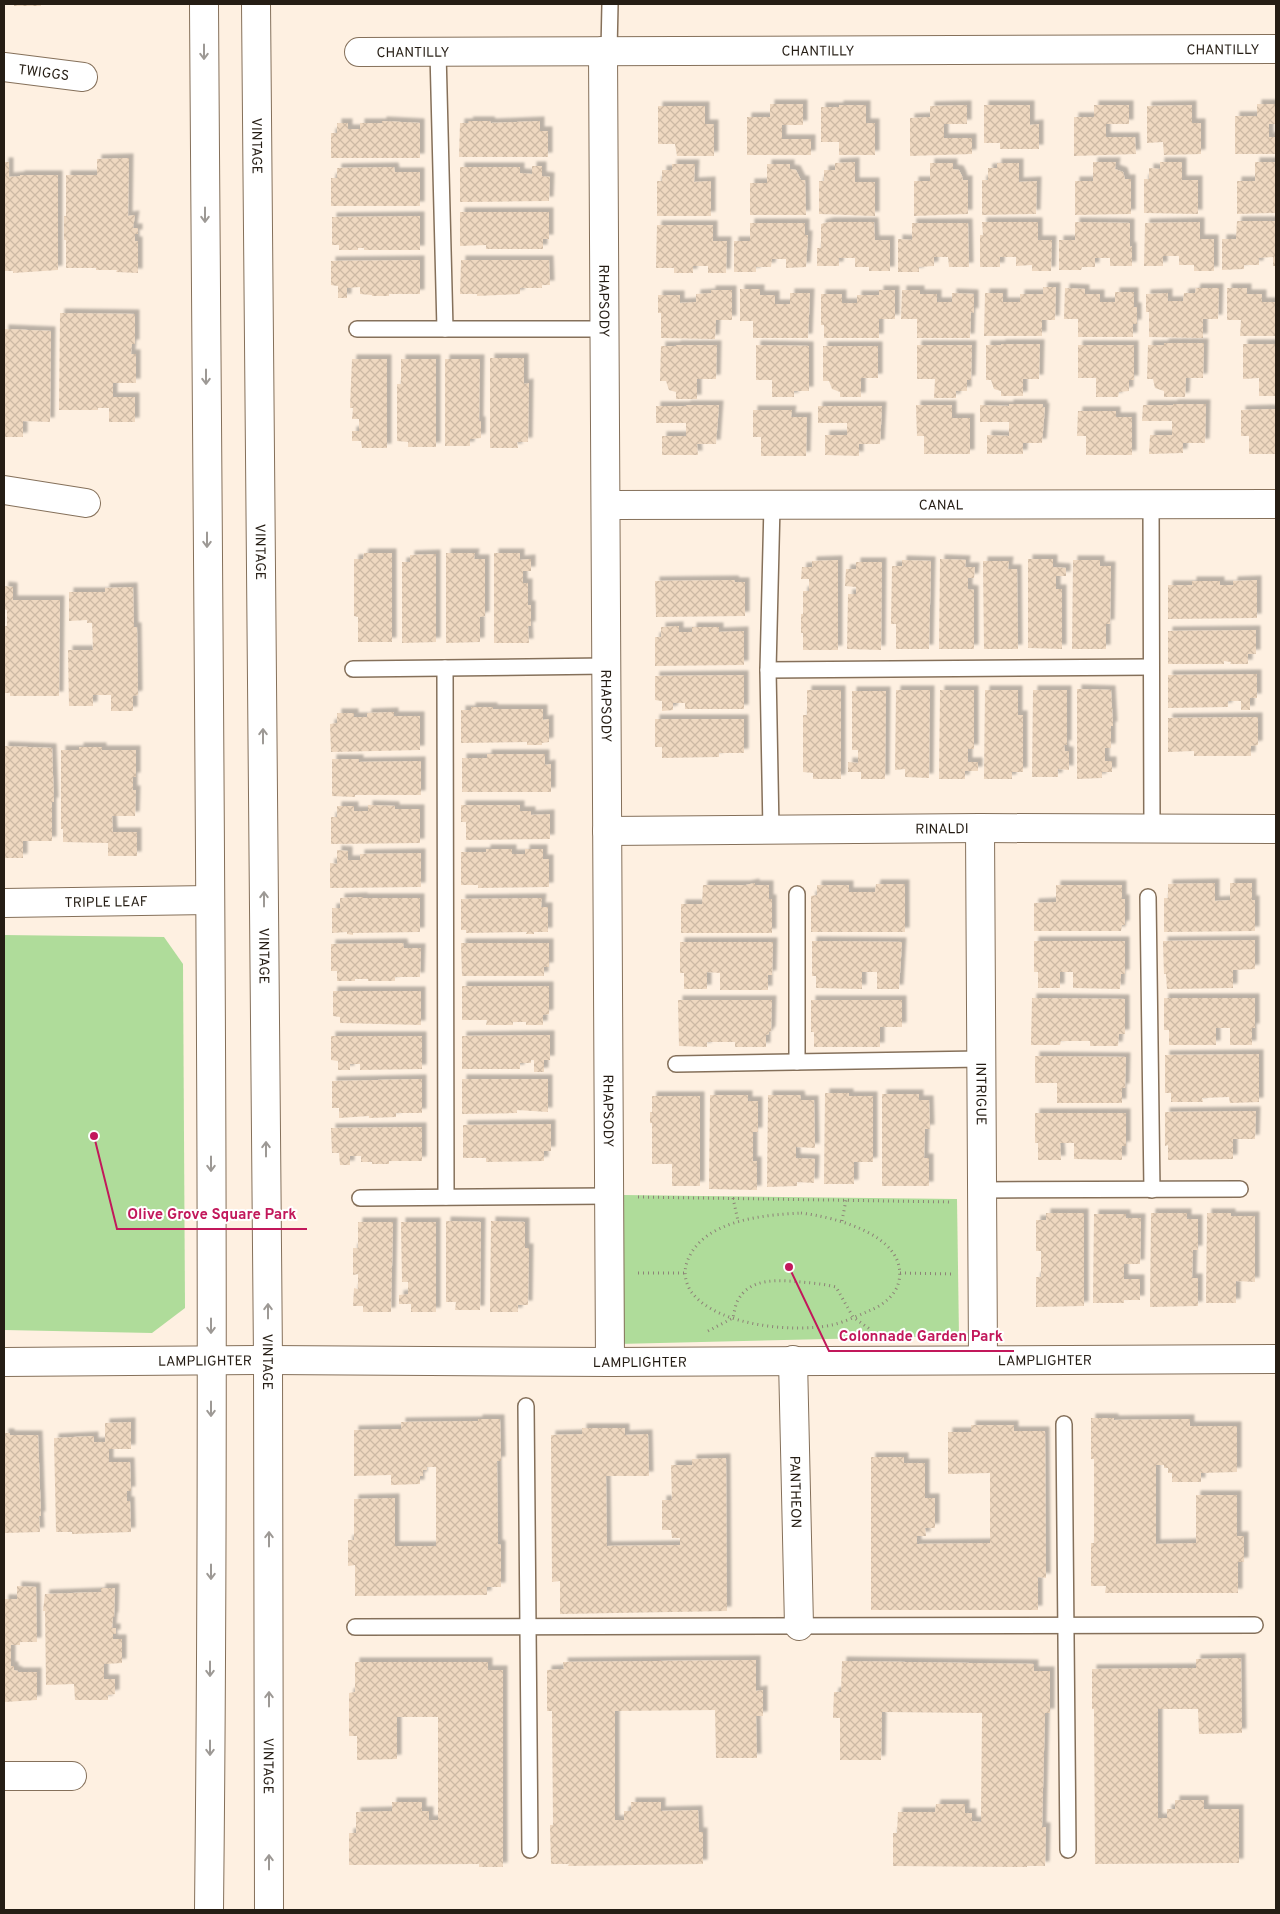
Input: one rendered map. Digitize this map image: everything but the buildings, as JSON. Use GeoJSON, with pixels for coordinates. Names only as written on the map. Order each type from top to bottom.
{"type":"FeatureCollection","features":[{"type":"Feature","properties":{"kind":"street"},"geometry":{"type":"LineString","coordinates":[[204,4],[210,900],[209,1910]]}},
{"type":"Feature","properties":{"kind":"street","name":"VINTAGE"},"geometry":{"type":"LineString","coordinates":[[256,4],[268,1360],[269,1910]]}},
{"type":"Feature","properties":{"kind":"street","name":"CHANTILLY"},"geometry":{"type":"LineString","coordinates":[[359,52],[1276,50]]}},
{"type":"Feature","properties":{"kind":"street","name":"RHAPSODY"},"geometry":{"type":"LineString","coordinates":[[606,51],[606,666],[610,1362]]}},
{"type":"Feature","properties":{"kind":"street","name":"TWIGGS"},"geometry":{"type":"LineString","coordinates":[[4,66],[83,77]]}},
{"type":"Feature","properties":{"kind":"street"},"geometry":{"type":"LineString","coordinates":[[4,490],[86,503]]}},
{"type":"Feature","properties":{"kind":"street","name":"CANAL"},"geometry":{"type":"LineString","coordinates":[[606,505],[1276,504]]}},
{"type":"Feature","properties":{"kind":"street","name":"RINALDI"},"geometry":{"type":"LineString","coordinates":[[607,831],[980,828],[1276,829]]}},
{"type":"Feature","properties":{"kind":"street","name":"INTRIGUE"},"geometry":{"type":"LineString","coordinates":[[980,828],[983,1360]]}},
{"type":"Feature","properties":{"kind":"street","name":"TRIPLE LEAF"},"geometry":{"type":"LineString","coordinates":[[4,903],[210,900]]}},
{"type":"Feature","properties":{"kind":"street","name":"LAMPLIGHTER"},"geometry":{"type":"LineString","coordinates":[[4,1362],[211,1360],[610,1362],[1276,1359]]}},
{"type":"Feature","properties":{"kind":"street","name":"PANTHEON"},"geometry":{"type":"LineString","coordinates":[[793,1360],[799,1626]]}},
{"type":"Feature","properties":{"kind":"street"},"geometry":{"type":"LineString","coordinates":[[4,1776],[72,1776]]}},
{"type":"Feature","properties":{"kind":"lane"},"geometry":{"type":"LineString","coordinates":[[606,51],[610,4]]}},
{"type":"Feature","properties":{"kind":"lane"},"geometry":{"type":"LineString","coordinates":[[438,52],[445,329]]}},
{"type":"Feature","properties":{"kind":"lane"},"geometry":{"type":"LineString","coordinates":[[357,329],[605,329]]}},
{"type":"Feature","properties":{"kind":"lane"},"geometry":{"type":"LineString","coordinates":[[1150,504],[1152,829]]}},
{"type":"Feature","properties":{"kind":"lane"},"geometry":{"type":"LineString","coordinates":[[771,830],[768,670],[772,505]]}},
{"type":"Feature","properties":{"kind":"lane"},"geometry":{"type":"LineString","coordinates":[[353,669],[606,666]]}},
{"type":"Feature","properties":{"kind":"lane"},"geometry":{"type":"LineString","coordinates":[[768,670],[1151,667]]}},
{"type":"Feature","properties":{"kind":"lane"},"geometry":{"type":"LineString","coordinates":[[445,668],[446,1197]]}},
{"type":"Feature","properties":{"kind":"lane"},"geometry":{"type":"LineString","coordinates":[[796,894],[797,1062]]}},
{"type":"Feature","properties":{"kind":"lane"},"geometry":{"type":"LineString","coordinates":[[1148,896],[1152,1190]]}},
{"type":"Feature","properties":{"kind":"lane"},"geometry":{"type":"LineString","coordinates":[[676,1064],[981,1059]]}},
{"type":"Feature","properties":{"kind":"lane"},"geometry":{"type":"LineString","coordinates":[[982,1197],[1152,1190],[1240,1189]]}},
{"type":"Feature","properties":{"kind":"lane"},"geometry":{"type":"LineString","coordinates":[[360,1198],[609,1196]]}},
{"type":"Feature","properties":{"kind":"lane"},"geometry":{"type":"LineString","coordinates":[[526,1406],[530,1850]]}},
{"type":"Feature","properties":{"kind":"lane"},"geometry":{"type":"LineString","coordinates":[[1064,1424],[1068,1850]]}},
{"type":"Feature","properties":{"kind":"lane"},"geometry":{"type":"LineString","coordinates":[[355,1627],[1255,1625]]}},
{"type":"Feature","properties":{"kind":"path"},"geometry":{"type":"LineString","coordinates":[[609,1196],[846,1200],[982,1197]]}},
{"type":"Feature","properties":{"kind":"path"},"geometry":{"type":"LineString","coordinates":[[733,1198],[738,1221]]}},
{"type":"Feature","properties":{"kind":"path"},"geometry":{"type":"LineString","coordinates":[[842,1221],[846,1200]]}},
{"type":"Feature","properties":{"kind":"path"},"geometry":{"type":"LineString","coordinates":[[801,1213],[824,1215],[842,1221],[865,1230],[880,1240],[896,1258],[900,1273],[898,1283],[892,1296],[873,1310],[833,1324],[805,1327],[761,1325],[743,1322],[698,1300],[686,1282],[685,1273],[690,1252],[714,1232],[738,1221],[755,1217],[801,1213]]}},
{"type":"Feature","properties":{"kind":"path"},"geometry":{"type":"LineString","coordinates":[[609,1272],[685,1273]]}},
{"type":"Feature","properties":{"kind":"path"},"geometry":{"type":"LineString","coordinates":[[900,1273],[982,1274]]}},
{"type":"Feature","properties":{"kind":"path"},"geometry":{"type":"LineString","coordinates":[[667,1361],[709,1330],[733,1318],[737,1302],[745,1292],[756,1284],[776,1280],[836,1287],[853,1317],[875,1333]]}},
{"type":"Feature","properties":{"kind":"green space"},"geometry":{"type":"Polygon","coordinates":[[[4,935],[164,937],[183,964],[185,1308],[152,1333],[4,1330],[4,935]]]}},
{"type":"Feature","properties":{"kind":"green space"},"geometry":{"type":"Polygon","coordinates":[[[623,1195],[957,1199],[959,1336],[618,1344],[623,1195]]]}},
{"type":"Feature","properties":{"kind":"place","name":"Olive Grove Square Park"},"geometry":{"type":"Point","coordinates":[94,1136]}},
{"type":"Feature","properties":{"kind":"place","name":"Colonnade Garden Park"},"geometry":{"type":"Point","coordinates":[789,1267]}}]}
